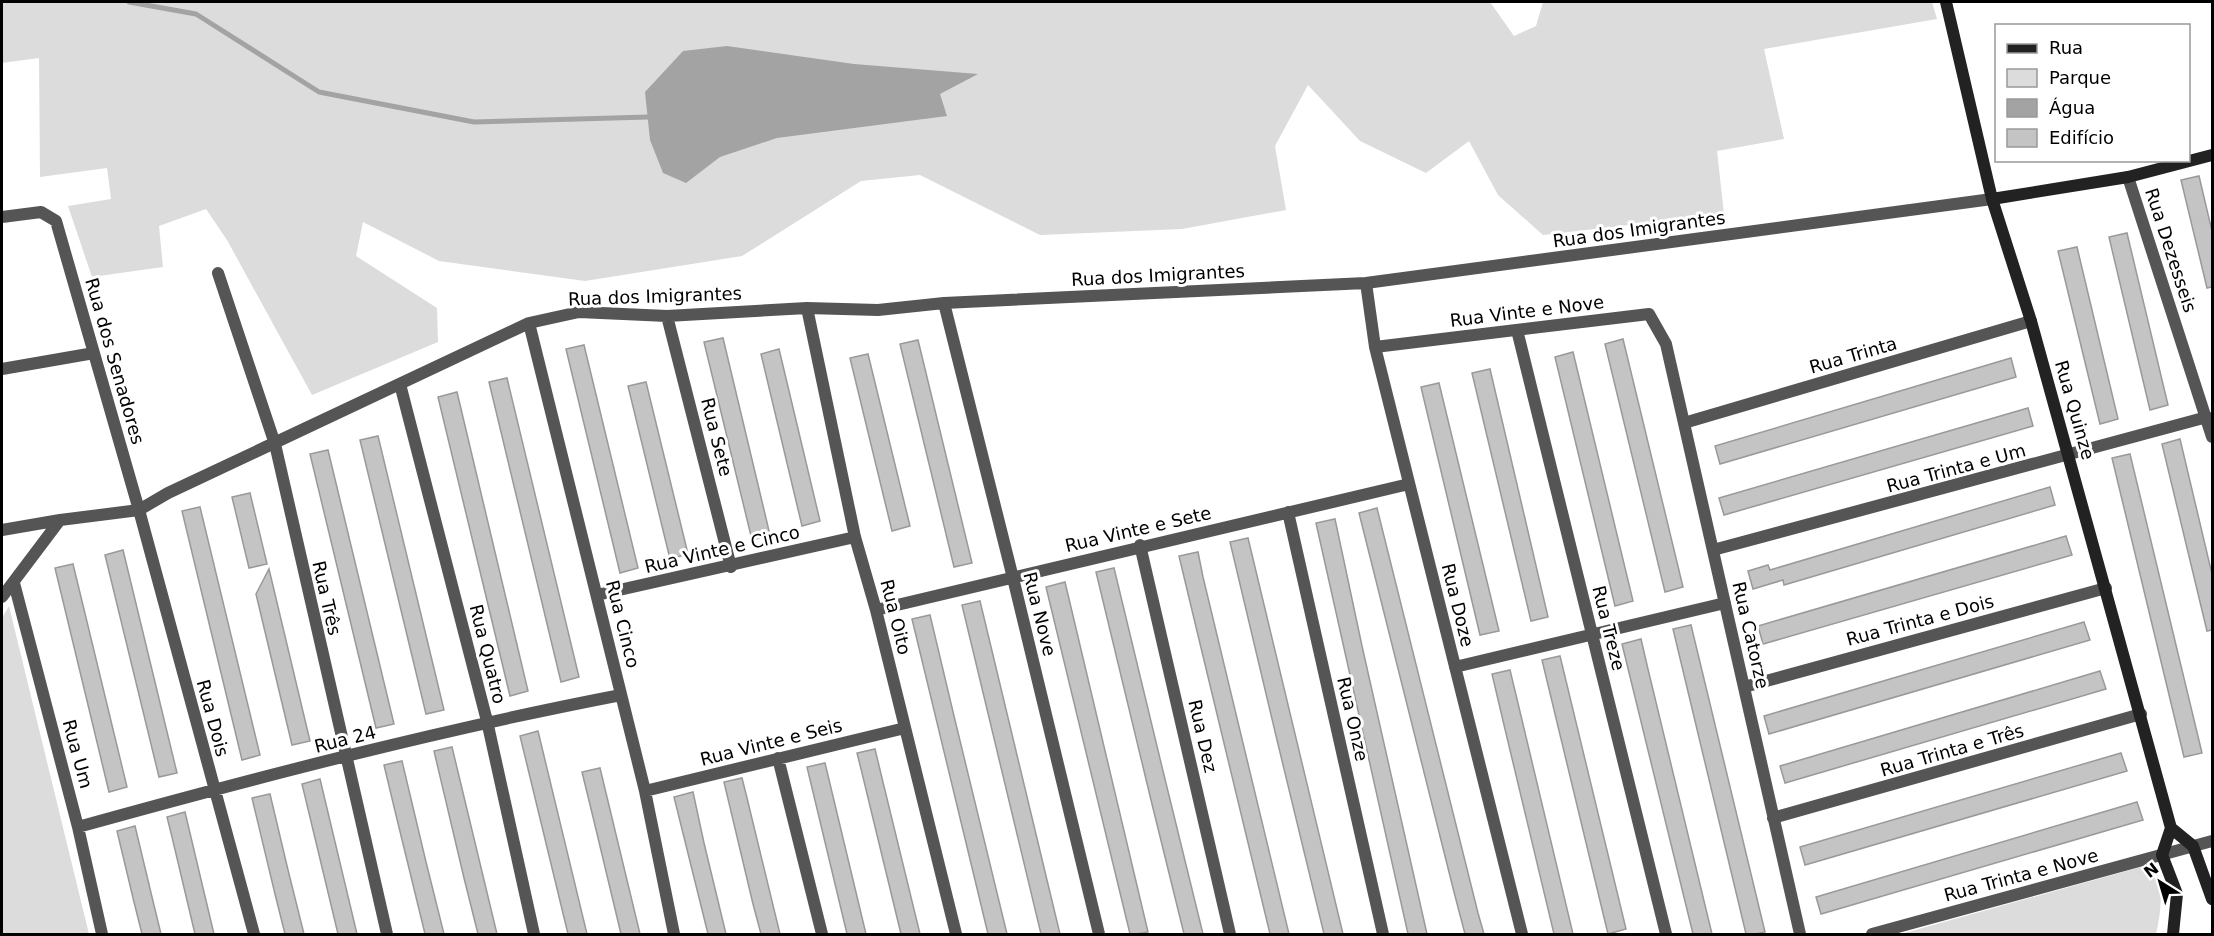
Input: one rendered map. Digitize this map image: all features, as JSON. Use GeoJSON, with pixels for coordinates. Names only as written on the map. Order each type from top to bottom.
{"type":"FeatureCollection","features":[{"type":"Feature","properties":{"kind":"street","name":"Rua Quinze"},"geometry":{"type":"LineString","coordinates":[[1946,2],[1992,199],[2031,321],[2171,828]]}},
{"type":"Feature","properties":{"kind":"street","name":"Rua dos Imigrantes"},"geometry":{"type":"LineString","coordinates":[[2190,161],[2212,155]]}},
{"type":"Feature","properties":{"kind":"street","name":"Rua dos Imigrantes"},"geometry":{"type":"LineString","coordinates":[[139,510],[168,493],[529,323],[579,312],[667,316],[807,308],[878,310],[944,303],[1366,283],[1992,199],[2128,177],[2185,162]]}},
{"type":"Feature","properties":{"kind":"street","name":"Rua Dezesseis"},"geometry":{"type":"LineString","coordinates":[[2128,177],[2212,437]]}},
{"type":"Feature","properties":{"kind":"street","name":"Rua dos Senadores"},"geometry":{"type":"LineString","coordinates":[[2,217],[41,212],[56,221],[139,510]]}},
{"type":"Feature","properties":{"kind":"street","name":"Rua Três"},"geometry":{"type":"LineString","coordinates":[[218,273],[275,444],[344,758],[387,934]]}},
{"type":"Feature","properties":{"kind":"street","name":"Rua Doze"},"geometry":{"type":"LineString","coordinates":[[1366,283],[1375,347],[1522,934]]}},
{"type":"Feature","properties":{"kind":"street","name":"Rua Nove"},"geometry":{"type":"LineString","coordinates":[[944,303],[1099,934]]}},
{"type":"Feature","properties":{"kind":"street","name":"Rua Oito"},"geometry":{"type":"LineString","coordinates":[[807,308],[855,537],[876,610],[956,934]]}},
{"type":"Feature","properties":{"kind":"street","name":"Rua Vinte e Nove"},"geometry":{"type":"LineString","coordinates":[[1375,347],[1649,314],[1666,344]]}},
{"type":"Feature","properties":{"kind":"street","name":"Rua Sete"},"geometry":{"type":"LineString","coordinates":[[667,316],[731,567]]}},
{"type":"Feature","properties":{"kind":"street","name":"Rua Trinta"},"geometry":{"type":"LineString","coordinates":[[1684,423],[2031,321]]}},
{"type":"Feature","properties":{"kind":"street","name":"Rua Cinco"},"geometry":{"type":"LineString","coordinates":[[529,323],[645,791],[674,934]]}},
{"type":"Feature","properties":{"kind":"street","name":"Rua Treze"},"geometry":{"type":"LineString","coordinates":[[1517,330],[1666,934]]}},
{"type":"Feature","properties":{"kind":"street","name":"Rua Catorze"},"geometry":{"type":"LineString","coordinates":[[1666,344],[1800,934]]}},
{"type":"Feature","properties":{"kind":"street"},"geometry":{"type":"LineString","coordinates":[[2,369],[94,352]]}},
{"type":"Feature","properties":{"kind":"street","name":"Rua Quatro"},"geometry":{"type":"LineString","coordinates":[[400,384],[487,721],[534,934]]}},
{"type":"Feature","properties":{"kind":"street","name":"Rua Trinta e Um"},"geometry":{"type":"LineString","coordinates":[[1713,550],[2207,417]]}},
{"type":"Feature","properties":{"kind":"street","name":"Rua Vinte e Sete"},"geometry":{"type":"LineString","coordinates":[[876,610],[1140,545],[1409,484]]}},
{"type":"Feature","properties":{"kind":"street"},"geometry":{"type":"LineString","coordinates":[[2,530],[139,510]]}},
{"type":"Feature","properties":{"kind":"street","name":"Rua Dois"},"geometry":{"type":"LineString","coordinates":[[139,510],[213,790],[254,934]]}},
{"type":"Feature","properties":{"kind":"street","name":"Rua Onze"},"geometry":{"type":"LineString","coordinates":[[1288,512],[1383,934]]}},
{"type":"Feature","properties":{"kind":"street"},"geometry":{"type":"LineString","coordinates":[[2,597],[60,520]]}},
{"type":"Feature","properties":{"kind":"street","name":"Rua Vinte e Cinco"},"geometry":{"type":"LineString","coordinates":[[597,595],[731,567],[855,537]]}},
{"type":"Feature","properties":{"kind":"street","name":"Rua Dez"},"geometry":{"type":"LineString","coordinates":[[1140,545],[1230,934]]}},
{"type":"Feature","properties":{"kind":"street","name":"Rua Um"},"geometry":{"type":"LineString","coordinates":[[14,583],[78,827],[102,934]]}},
{"type":"Feature","properties":{"kind":"street","name":"Rua Trinta e Dois"},"geometry":{"type":"LineString","coordinates":[[1744,687],[2106,588]]}},
{"type":"Feature","properties":{"kind":"street"},"geometry":{"type":"LineString","coordinates":[[1455,667],[1725,603]]}},
{"type":"Feature","properties":{"kind":"street","name":"Rua 24"},"geometry":{"type":"LineString","coordinates":[[78,827],[213,790],[487,721],[621,694]]}},
{"type":"Feature","properties":{"kind":"street","name":"Rua Trinta e Três"},"geometry":{"type":"LineString","coordinates":[[1773,818],[2141,714]]}},
{"type":"Feature","properties":{"kind":"street","name":"Rua Vinte e Seis"},"geometry":{"type":"LineString","coordinates":[[645,791],[904,728]]}},
{"type":"Feature","properties":{"kind":"street"},"geometry":{"type":"LineString","coordinates":[[778,758],[822,934]]}},
{"type":"Feature","properties":{"kind":"street"},"geometry":{"type":"LineString","coordinates":[[2173,934],[2177,894],[2162,855],[2171,828],[2193,846],[2212,898]]}},
{"type":"Feature","properties":{"kind":"street","name":"Rua Trinta e Nove"},"geometry":{"type":"LineString","coordinates":[[1872,934],[2212,841]]}},
{"type":"Feature","properties":{"kind":"green space"},"geometry":{"type":"Polygon","coordinates":[[[2,2],[1490,2],[1514,36],[1536,26],[1543,2],[1932,2],[1937,19],[1764,49],[1784,139],[1717,151],[1724,214],[1543,235],[1498,195],[1469,141],[1426,173],[1360,141],[1308,85],[1275,146],[1286,210],[1182,229],[1040,235],[920,175],[861,181],[742,256],[585,281],[439,261],[363,222],[356,256],[437,308],[438,342],[312,395],[227,240],[206,209],[159,226],[163,267],[92,277],[68,206],[111,199],[107,168],[40,177],[39,58],[2,63],[2,2]]]}},
{"type":"Feature","properties":{"kind":"green space"},"geometry":{"type":"Polygon","coordinates":[[[9,606],[89,934],[2,934],[2,618],[9,606]]]}},
{"type":"Feature","properties":{"kind":"green space"},"geometry":{"type":"Polygon","coordinates":[[[2155,863],[2161,899],[2156,934],[1901,934],[2155,863]]]}},
{"type":"Feature","properties":{"kind":"water"},"geometry":{"type":"Polygon","coordinates":[[[727,46],[854,64],[978,74],[940,94],[947,116],[777,138],[720,157],[686,183],[663,173],[650,140],[645,92],[683,51],[727,46]]]}},
{"type":"Feature","properties":{"kind":"building"},"geometry":{"type":"Polygon","coordinates":[[[2199,176],[2212,231],[2212,287],[2207,288],[2181,180],[2199,176]]]}},
{"type":"Feature","properties":{"kind":"building"},"geometry":{"type":"Polygon","coordinates":[[[2127,233],[2168,405],[2150,410],[2109,237],[2127,233]]]}},
{"type":"Feature","properties":{"kind":"building"},"geometry":{"type":"Polygon","coordinates":[[[2077,247],[2118,419],[2100,424],[2058,251],[2077,247]]]}},
{"type":"Feature","properties":{"kind":"building"},"geometry":{"type":"Polygon","coordinates":[[[723,338],[770,535],[752,540],[704,342],[723,338]]]}},
{"type":"Feature","properties":{"kind":"building"},"geometry":{"type":"Polygon","coordinates":[[[1623,339],[1683,587],[1665,592],[1605,344],[1623,339]]]}},
{"type":"Feature","properties":{"kind":"building"},"geometry":{"type":"Polygon","coordinates":[[[918,340],[972,563],[954,567],[900,344],[918,340]]]}},
{"type":"Feature","properties":{"kind":"building"},"geometry":{"type":"Polygon","coordinates":[[[584,345],[638,568],[620,573],[566,349],[584,345]]]}},
{"type":"Feature","properties":{"kind":"building"},"geometry":{"type":"Polygon","coordinates":[[[779,349],[820,521],[802,526],[761,354],[779,349]]]}},
{"type":"Feature","properties":{"kind":"building"},"geometry":{"type":"Polygon","coordinates":[[[1573,352],[1633,601],[1615,606],[1555,357],[1573,352]]]}},
{"type":"Feature","properties":{"kind":"building"},"geometry":{"type":"Polygon","coordinates":[[[868,354],[910,526],[892,531],[850,358],[868,354]]]}},
{"type":"Feature","properties":{"kind":"building"},"geometry":{"type":"Polygon","coordinates":[[[2011,358],[2016,377],[1720,464],[1715,446],[2011,358]]]}},
{"type":"Feature","properties":{"kind":"building"},"geometry":{"type":"Polygon","coordinates":[[[1490,369],[1548,617],[1531,621],[1472,373],[1490,369]]]}},
{"type":"Feature","properties":{"kind":"building"},"geometry":{"type":"Polygon","coordinates":[[[507,378],[579,677],[561,682],[489,382],[507,378]]]}},
{"type":"Feature","properties":{"kind":"building"},"geometry":{"type":"Polygon","coordinates":[[[646,382],[688,554],[670,559],[628,386],[646,382]]]}},
{"type":"Feature","properties":{"kind":"building"},"geometry":{"type":"Polygon","coordinates":[[[1439,383],[1499,631],[1480,635],[1421,387],[1439,383]]]}},
{"type":"Feature","properties":{"kind":"building"},"geometry":{"type":"Polygon","coordinates":[[[457,392],[528,691],[510,696],[438,397],[457,392]]]}},
{"type":"Feature","properties":{"kind":"building"},"geometry":{"type":"Polygon","coordinates":[[[2028,408],[2033,426],[1724,515],[1719,498],[2028,408]]]}},
{"type":"Feature","properties":{"kind":"building"},"geometry":{"type":"Polygon","coordinates":[[[378,436],[444,710],[426,714],[360,440],[378,436]]]}},
{"type":"Feature","properties":{"kind":"building"},"geometry":{"type":"Polygon","coordinates":[[[2180,439],[2212,574],[2212,630],[2207,631],[2162,444],[2180,439]]]}},
{"type":"Feature","properties":{"kind":"building"},"geometry":{"type":"Polygon","coordinates":[[[328,450],[394,724],[376,728],[310,454],[328,450]]]}},
{"type":"Feature","properties":{"kind":"building"},"geometry":{"type":"Polygon","coordinates":[[[2130,454],[2202,753],[2184,757],[2112,458],[2130,454]]]}},
{"type":"Feature","properties":{"kind":"building"},"geometry":{"type":"Polygon","coordinates":[[[2050,487],[2055,505],[1784,585],[1783,580],[1753,589],[1748,571],[1768,565],[1770,570],[2050,487]]]}},
{"type":"Feature","properties":{"kind":"building"},"geometry":{"type":"Polygon","coordinates":[[[250,493],[267,564],[249,568],[232,497],[250,493]]]}},
{"type":"Feature","properties":{"kind":"building"},"geometry":{"type":"Polygon","coordinates":[[[200,507],[260,755],[242,760],[182,511],[200,507]]]}},
{"type":"Feature","properties":{"kind":"building"},"geometry":{"type":"Polygon","coordinates":[[[1377,508],[1484,934],[1465,934],[1454,892],[1359,513],[1377,508]]]}},
{"type":"Feature","properties":{"kind":"building"},"geometry":{"type":"Polygon","coordinates":[[[1335,519],[1427,934],[1408,934],[1316,523],[1335,519]]]}},
{"type":"Feature","properties":{"kind":"building"},"geometry":{"type":"Polygon","coordinates":[[[2066,536],[2072,555],[1763,644],[1758,626],[2066,536]]]}},
{"type":"Feature","properties":{"kind":"building"},"geometry":{"type":"Polygon","coordinates":[[[1248,538],[1343,934],[1324,934],[1277,740],[1230,542],[1248,538]]]}},
{"type":"Feature","properties":{"kind":"building"},"geometry":{"type":"Polygon","coordinates":[[[123,550],[177,773],[159,777],[105,555],[123,550]]]}},
{"type":"Feature","properties":{"kind":"building"},"geometry":{"type":"Polygon","coordinates":[[[1198,552],[1289,934],[1270,934],[1179,556],[1198,552]]]}},
{"type":"Feature","properties":{"kind":"building"},"geometry":{"type":"Polygon","coordinates":[[[73,564],[127,787],[109,792],[55,568],[73,564]]]}},
{"type":"Feature","properties":{"kind":"building"},"geometry":{"type":"Polygon","coordinates":[[[1114,568],[1203,934],[1184,934],[1151,800],[1096,572],[1114,568]]]}},
{"type":"Feature","properties":{"kind":"building"},"geometry":{"type":"Polygon","coordinates":[[[269,569],[310,741],[292,745],[256,594],[269,569]]]}},
{"type":"Feature","properties":{"kind":"building"},"geometry":{"type":"Polygon","coordinates":[[[1065,582],[1148,932],[1130,934],[1046,587],[1065,582]]]}},
{"type":"Feature","properties":{"kind":"building"},"geometry":{"type":"Polygon","coordinates":[[[980,601],[1060,934],[1041,934],[962,605],[980,601]]]}},
{"type":"Feature","properties":{"kind":"building"},"geometry":{"type":"Polygon","coordinates":[[[930,615],[1007,934],[988,934],[912,619],[930,615]]]}},
{"type":"Feature","properties":{"kind":"building"},"geometry":{"type":"Polygon","coordinates":[[[2084,622],[2090,640],[1769,734],[1764,716],[2084,622]]]}},
{"type":"Feature","properties":{"kind":"building"},"geometry":{"type":"Polygon","coordinates":[[[1691,625],[1765,932],[1746,934],[1673,629],[1691,625]]]}},
{"type":"Feature","properties":{"kind":"building"},"geometry":{"type":"Polygon","coordinates":[[[1641,639],[1712,934],[1693,934],[1622,644],[1641,639]]]}},
{"type":"Feature","properties":{"kind":"building"},"geometry":{"type":"Polygon","coordinates":[[[1560,656],[1626,929],[1608,934],[1542,660],[1560,656]]]}},
{"type":"Feature","properties":{"kind":"building"},"geometry":{"type":"Polygon","coordinates":[[[1510,670],[1573,934],[1554,934],[1504,725],[1492,674],[1510,670]]]}},
{"type":"Feature","properties":{"kind":"building"},"geometry":{"type":"Polygon","coordinates":[[[2100,671],[2106,689],[1785,783],[1780,766],[2100,671]]]}},
{"type":"Feature","properties":{"kind":"building"},"geometry":{"type":"Polygon","coordinates":[[[538,731],[587,934],[568,934],[520,736],[538,731]]]}},
{"type":"Feature","properties":{"kind":"building"},"geometry":{"type":"Polygon","coordinates":[[[452,747],[497,934],[478,934],[464,878],[434,751],[452,747]]]}},
{"type":"Feature","properties":{"kind":"building"},"geometry":{"type":"Polygon","coordinates":[[[875,749],[920,934],[901,934],[857,753],[875,749]]]}},
{"type":"Feature","properties":{"kind":"building"},"geometry":{"type":"Polygon","coordinates":[[[2121,753],[2127,771],[1805,865],[1800,847],[2121,753]]]}},
{"type":"Feature","properties":{"kind":"building"},"geometry":{"type":"Polygon","coordinates":[[[402,761],[444,934],[425,934],[395,811],[384,765],[402,761]]]}},
{"type":"Feature","properties":{"kind":"building"},"geometry":{"type":"Polygon","coordinates":[[[825,763],[866,934],[847,934],[807,767],[825,763]]]}},
{"type":"Feature","properties":{"kind":"building"},"geometry":{"type":"Polygon","coordinates":[[[600,768],[640,934],[621,934],[582,772],[600,768]]]}},
{"type":"Feature","properties":{"kind":"building"},"geometry":{"type":"Polygon","coordinates":[[[742,778],[780,934],[761,934],[753,904],[724,782],[742,778]]]}},
{"type":"Feature","properties":{"kind":"building"},"geometry":{"type":"Polygon","coordinates":[[[320,779],[357,934],[338,934],[302,784],[320,779]]]}},
{"type":"Feature","properties":{"kind":"building"},"geometry":{"type":"Polygon","coordinates":[[[693,792],[726,934],[708,934],[674,797],[693,792]]]}},
{"type":"Feature","properties":{"kind":"building"},"geometry":{"type":"Polygon","coordinates":[[[270,794],[304,934],[285,934],[275,894],[252,798],[270,794]]]}},
{"type":"Feature","properties":{"kind":"building"},"geometry":{"type":"Polygon","coordinates":[[[2137,802],[2143,820],[1821,914],[1816,897],[2137,802]]]}},
{"type":"Feature","properties":{"kind":"building"},"geometry":{"type":"Polygon","coordinates":[[[185,812],[214,934],[195,934],[167,817],[185,812]]]}},
{"type":"Feature","properties":{"kind":"building"},"geometry":{"type":"Polygon","coordinates":[[[135,826],[161,934],[142,934],[134,902],[117,831],[135,826]]]}},
{"type":"Feature","properties":{"kind":"waterway"},"geometry":{"type":"LineString","coordinates":[[129,2],[196,14],[319,92],[474,122],[648,117]]}}]}
